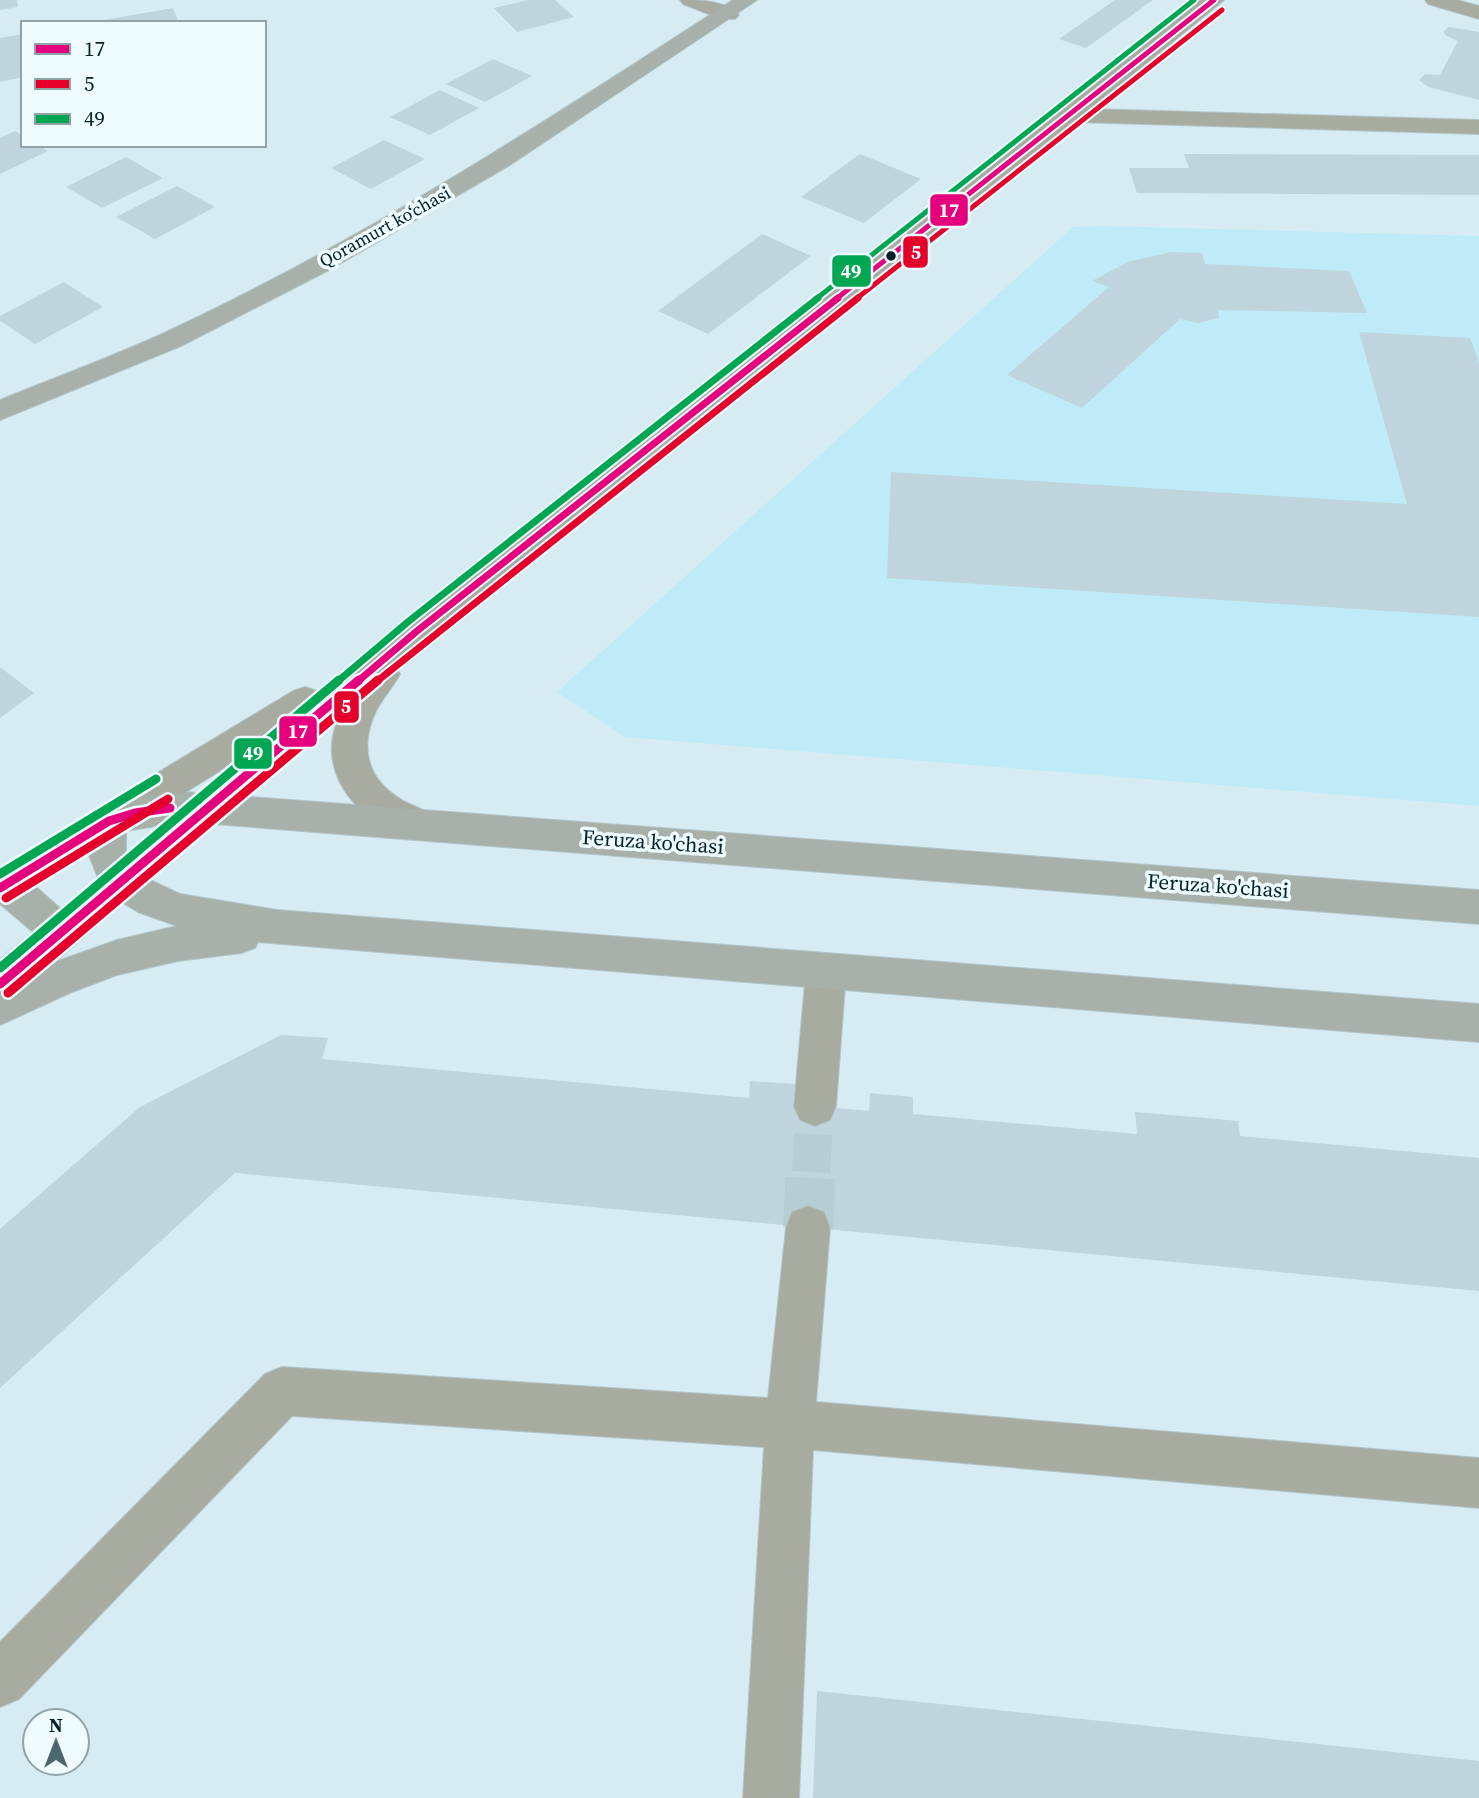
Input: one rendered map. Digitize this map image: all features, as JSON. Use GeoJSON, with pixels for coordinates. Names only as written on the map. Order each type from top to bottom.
{"type":"FeatureCollection","features":[{"type":"Feature","properties":{"kind":"main road","name":"Qoramurt koʻchasi"},"geometry":{"type":"LineString","coordinates":[[0,400],[218,306],[491,154],[720,5]]}},
{"type":"Feature","properties":{"kind":"main road","name":"Qoramurt koʻchasi"},"geometry":{"type":"LineString","coordinates":[[0,411],[171,340],[322,263],[502,160],[720,5]]}},
{"type":"Feature","properties":{"kind":"main road","name":"Feruza ko'chasi"},"geometry":{"type":"LineString","coordinates":[[4,886],[109,821],[160,809],[209,807],[1479,907]]}},
{"type":"Feature","properties":{"kind":"main road"},"geometry":{"type":"LineString","coordinates":[[0,984],[209,807]]}},
{"type":"Feature","properties":{"kind":"main road"},"geometry":{"type":"LineString","coordinates":[[109,821],[107,852],[112,868],[122,881],[148,899],[196,915],[330,932],[1479,1023]]}},
{"type":"Feature","properties":{"kind":"main road"},"geometry":{"type":"LineString","coordinates":[[4,886],[61,933]]}},
{"type":"Feature","properties":{"kind":"main road"},"geometry":{"type":"LineString","coordinates":[[0,1007],[64,976],[128,953],[180,942],[230,936],[330,932]]}},
{"type":"Feature","properties":{"kind":"street"},"geometry":{"type":"LineString","coordinates":[[209,807],[417,631],[1214,0]]}},
{"type":"Feature","properties":{"kind":"street"},"geometry":{"type":"LineString","coordinates":[[1435,0],[1479,13]]}},
{"type":"Feature","properties":{"kind":"street"},"geometry":{"type":"LineString","coordinates":[[1069,115],[1479,127]]}},
{"type":"Feature","properties":{"kind":"street"},"geometry":{"type":"LineString","coordinates":[[109,821],[417,631]]}},
{"type":"Feature","properties":{"kind":"street"},"geometry":{"type":"LineString","coordinates":[[417,631],[371,688],[356,715],[348,739],[349,766],[360,786],[383,807],[418,824]]}},
{"type":"Feature","properties":{"kind":"street"},"geometry":{"type":"LineString","coordinates":[[815,1106],[826,972]]}},
{"type":"Feature","properties":{"kind":"street"},"geometry":{"type":"LineString","coordinates":[[771,1798],[790,1424],[807,1228]]}},
{"type":"Feature","properties":{"kind":"street"},"geometry":{"type":"LineString","coordinates":[[0,1680],[282,1391],[790,1424],[1479,1483]]}},
{"type":"Feature","properties":{"kind":"shaded area"},"geometry":{"type":"Polygon","coordinates":[[[1073,227],[1479,236],[1479,806],[625,737],[557,692],[1073,227]]]}},
{"type":"Feature","properties":{"kind":"building"},"geometry":{"type":"Polygon","coordinates":[[[0,0],[17,0],[18,7],[0,10],[0,0]]]}},
{"type":"Feature","properties":{"kind":"building"},"geometry":{"type":"Polygon","coordinates":[[[528,0],[555,0],[574,17],[517,32],[494,8],[528,0]]]}},
{"type":"Feature","properties":{"kind":"building"},"geometry":{"type":"Polygon","coordinates":[[[1115,0],[1153,0],[1086,48],[1059,39],[1115,0]]]}},
{"type":"Feature","properties":{"kind":"building"},"geometry":{"type":"Polygon","coordinates":[[[173,8],[178,21],[98,21],[173,8]]]}},
{"type":"Feature","properties":{"kind":"building"},"geometry":{"type":"Polygon","coordinates":[[[1449,27],[1479,32],[1479,100],[1428,87],[1419,80],[1425,74],[1440,75],[1458,41],[1445,35],[1444,31],[1449,27]]]}},
{"type":"Feature","properties":{"kind":"building"},"geometry":{"type":"Polygon","coordinates":[[[21,34],[21,77],[0,82],[0,38],[21,34]]]}},
{"type":"Feature","properties":{"kind":"building"},"geometry":{"type":"Polygon","coordinates":[[[493,59],[532,76],[485,102],[446,84],[493,59]]]}},
{"type":"Feature","properties":{"kind":"building"},"geometry":{"type":"Polygon","coordinates":[[[440,90],[479,108],[430,135],[390,117],[440,90]]]}},
{"type":"Feature","properties":{"kind":"building"},"geometry":{"type":"Polygon","coordinates":[[[15,131],[21,135],[21,147],[42,147],[48,151],[0,174],[0,138],[15,131]]]}},
{"type":"Feature","properties":{"kind":"building"},"geometry":{"type":"Polygon","coordinates":[[[384,140],[425,159],[371,189],[331,168],[384,140]]]}},
{"type":"Feature","properties":{"kind":"building"},"geometry":{"type":"Polygon","coordinates":[[[860,154],[921,179],[864,223],[801,197],[860,154]]]}},
{"type":"Feature","properties":{"kind":"building"},"geometry":{"type":"Polygon","coordinates":[[[1184,154],[1479,155],[1479,195],[1137,193],[1129,168],[1189,168],[1184,154]]]}},
{"type":"Feature","properties":{"kind":"building"},"geometry":{"type":"Polygon","coordinates":[[[126,157],[163,178],[102,208],[66,187],[126,157]]]}},
{"type":"Feature","properties":{"kind":"building"},"geometry":{"type":"Polygon","coordinates":[[[177,186],[215,207],[155,239],[116,217],[177,186]]]}},
{"type":"Feature","properties":{"kind":"building"},"geometry":{"type":"Polygon","coordinates":[[[762,234],[811,256],[708,334],[658,311],[762,234]]]}},
{"type":"Feature","properties":{"kind":"building"},"geometry":{"type":"Polygon","coordinates":[[[1171,252],[1202,253],[1205,264],[1349,271],[1367,313],[1218,310],[1219,318],[1198,323],[1180,319],[1082,408],[1007,375],[1109,287],[1092,281],[1128,262],[1171,252]]]}},
{"type":"Feature","properties":{"kind":"building"},"geometry":{"type":"Polygon","coordinates":[[[64,282],[103,307],[35,344],[0,321],[0,316],[64,282]]]}},
{"type":"Feature","properties":{"kind":"building"},"geometry":{"type":"Polygon","coordinates":[[[1359,332],[1470,338],[1479,362],[1479,617],[887,578],[891,472],[1407,504],[1359,332]]]}},
{"type":"Feature","properties":{"kind":"building"},"geometry":{"type":"Polygon","coordinates":[[[0,667],[34,693],[0,718],[0,667]]]}},
{"type":"Feature","properties":{"kind":"building"},"geometry":{"type":"Polygon","coordinates":[[[281,1035],[328,1038],[322,1059],[749,1098],[750,1081],[795,1084],[793,1104],[869,1111],[870,1093],[913,1097],[913,1114],[1137,1134],[1135,1112],[1206,1118],[1238,1121],[1240,1136],[1479,1158],[1479,1291],[235,1173],[0,1388],[0,1229],[140,1107],[281,1035]]]}},
{"type":"Feature","properties":{"kind":"building"},"geometry":{"type":"Polygon","coordinates":[[[817,1691],[1479,1761],[1479,1798],[813,1798],[817,1691]]]}},
{"type":"Feature","properties":{"kind":"tunnel"},"geometry":{"type":"LineString","coordinates":[[811,1172],[815,1106]]}},
{"type":"Feature","properties":{"kind":"tunnel"},"geometry":{"type":"LineString","coordinates":[[808,1228],[811,1170]]}},
{"type":"Feature","properties":{"kind":"transit line","name":"49"},"geometry":{"type":"LineString","coordinates":[[0,968],[409,621],[1194,0]]}},
{"type":"Feature","properties":{"kind":"transit line","name":"17"},"geometry":{"type":"LineString","coordinates":[[0,984],[417,631],[1214,0]]}},
{"type":"Feature","properties":{"kind":"transit line","name":"5"},"geometry":{"type":"LineString","coordinates":[[8,993],[425,640],[1222,10]]}},
{"type":"Feature","properties":{"kind":"transit line","name":"49"},"geometry":{"type":"LineString","coordinates":[[0,874],[156,779]]}},
{"type":"Feature","properties":{"kind":"transit line","name":"5"},"geometry":{"type":"LineString","coordinates":[[6,898],[168,799]]}},
{"type":"Feature","properties":{"kind":"transit line","name":"17"},"geometry":{"type":"LineString","coordinates":[[0,888],[109,821],[135,813],[170,808]]}}]}
